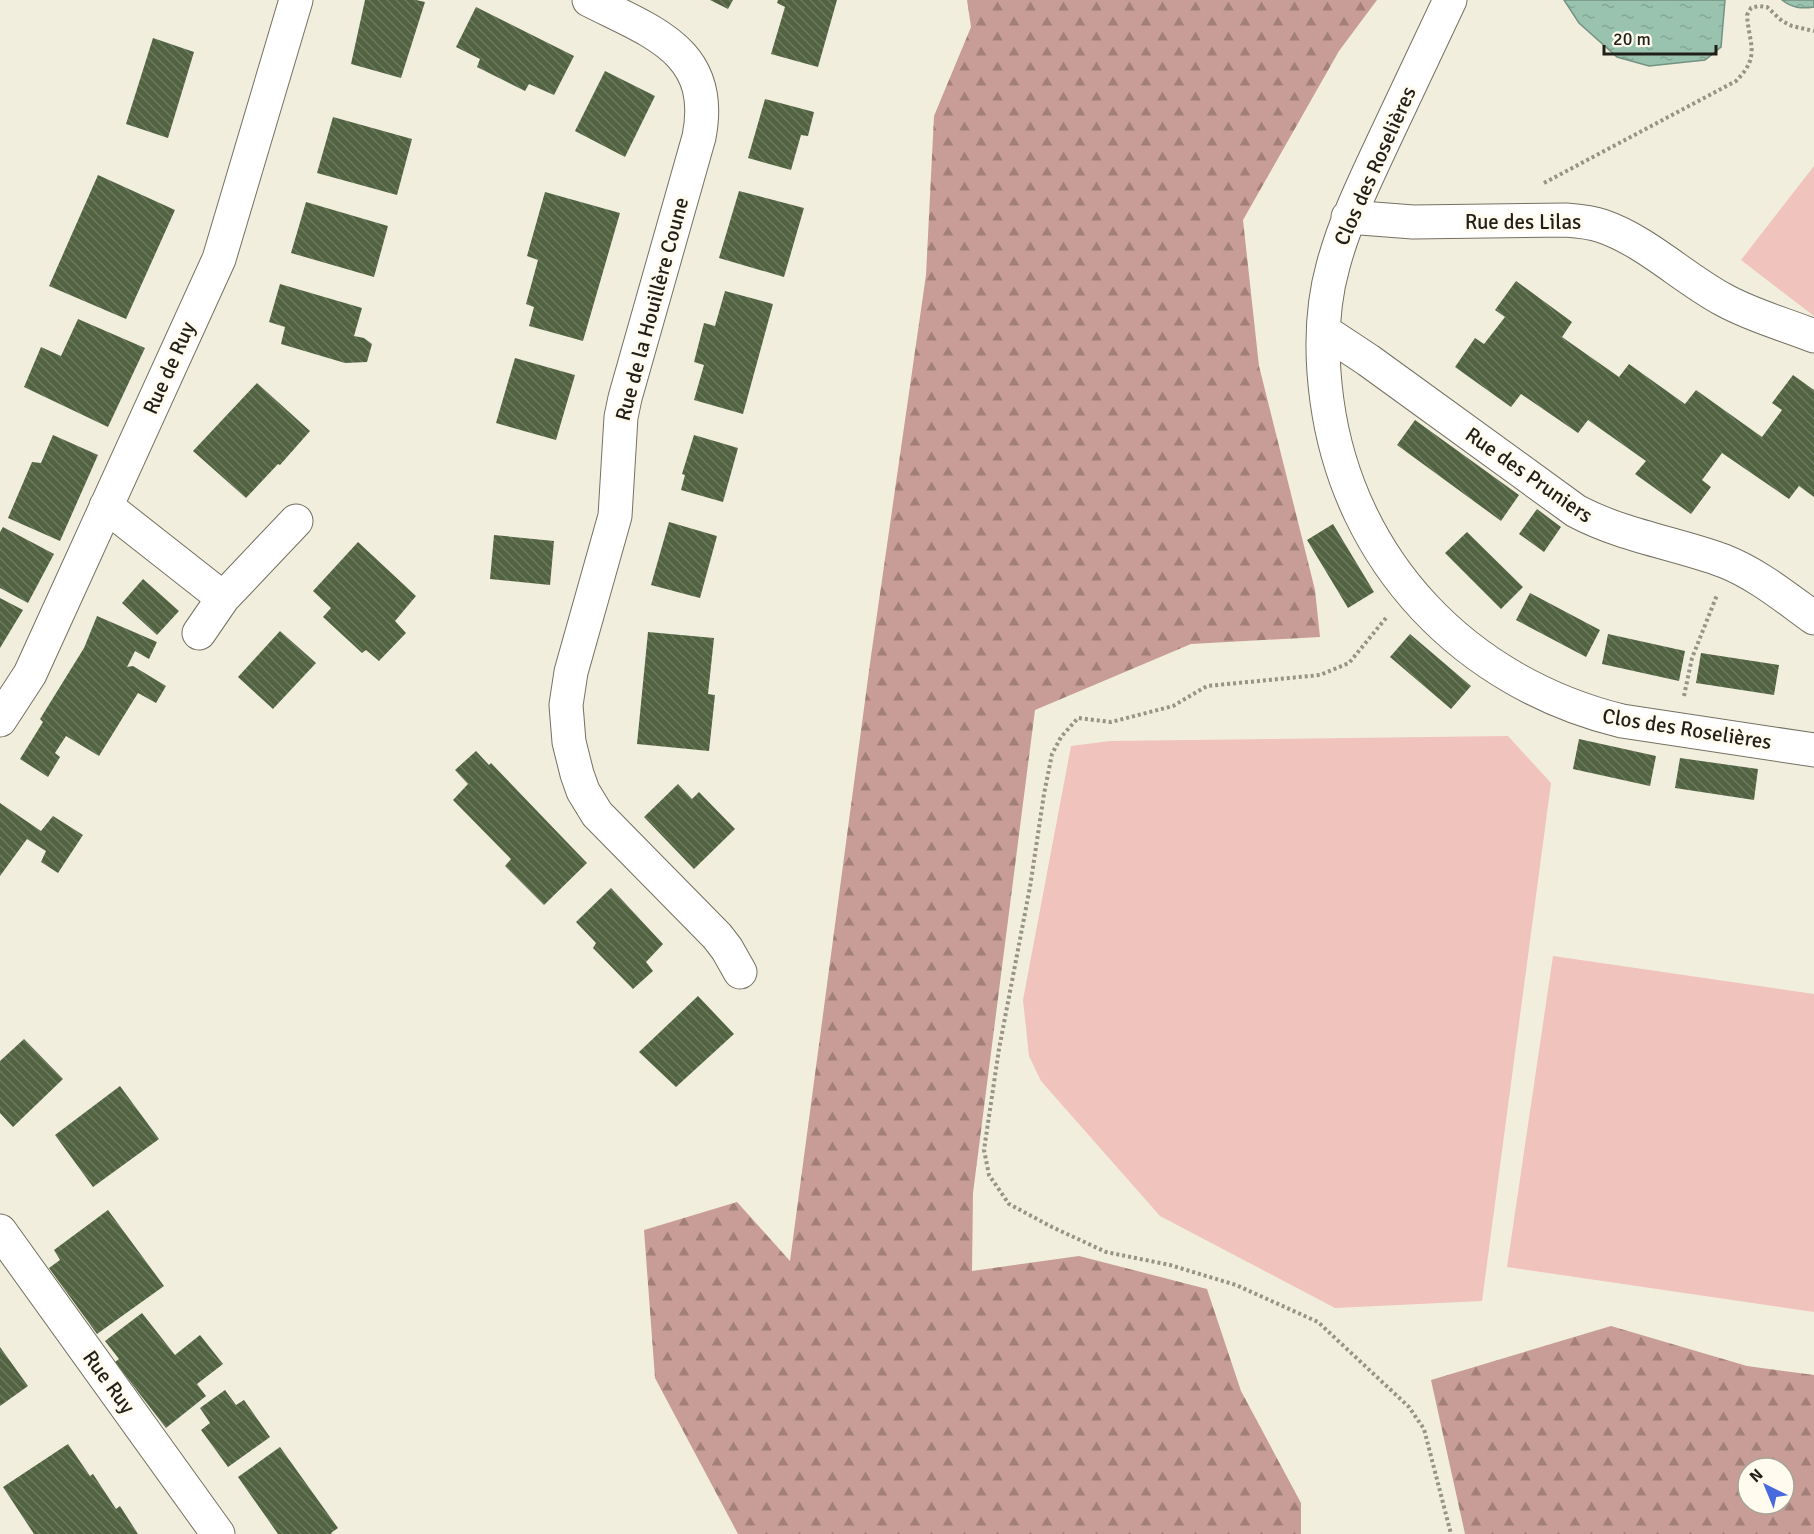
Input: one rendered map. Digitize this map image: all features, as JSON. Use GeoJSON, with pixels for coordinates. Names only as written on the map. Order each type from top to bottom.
{"type":"FeatureCollection","features":[{"type":"Feature","properties":{"kind":"street","name":"Rue de Ruy"},"geometry":{"type":"LineString","coordinates":[[0,720],[30,674],[219,259],[296,0]]}},
{"type":"Feature","properties":{"kind":"street","name":"Rue de la Houillère Coune"},"geometry":{"type":"LineString","coordinates":[[589,0],[652,32],[680,53],[690,67],[703,99],[703,117],[625,398],[621,417],[615,516],[571,672],[566,705],[569,742],[583,791],[597,813],[717,936],[740,972]]}},
{"type":"Feature","properties":{"kind":"street","name":"Clos des Roselières"},"geometry":{"type":"LineString","coordinates":[[1450,0],[1348,217],[1332,267],[1324,331],[1325,387],[1343,470],[1362,518],[1381,551],[1408,589],[1440,625],[1503,672],[1554,700],[1622,721],[1814,750]]}},
{"type":"Feature","properties":{"kind":"street","name":"Rue des Lilas"},"geometry":{"type":"LineString","coordinates":[[1348,217],[1413,222],[1566,220],[1587,222],[1608,228],[1630,239],[1722,299],[1747,312],[1814,336]]}},
{"type":"Feature","properties":{"kind":"street","name":"Rue des Pruniers"},"geometry":{"type":"LineString","coordinates":[[1324,331],[1368,360],[1576,512],[1624,533],[1704,554],[1727,563],[1766,583],[1814,618]]}},
{"type":"Feature","properties":{"kind":"street"},"geometry":{"type":"LineString","coordinates":[[106,506],[223,598]]}},
{"type":"Feature","properties":{"kind":"street"},"geometry":{"type":"LineString","coordinates":[[198,633],[223,598],[296,521]]}},
{"type":"Feature","properties":{"kind":"street","name":"Rue Ruy"},"geometry":{"type":"LineString","coordinates":[[0,1231],[218,1534]]}},
{"type":"Feature","properties":{"kind":"path"},"geometry":{"type":"LineString","coordinates":[[1542,184],[1736,81],[1751,62],[1753,49],[1747,15],[1751,8],[1767,7],[1782,21],[1814,31]]}},
{"type":"Feature","properties":{"kind":"path"},"geometry":{"type":"LineString","coordinates":[[1408,589],[1349,663],[1320,675],[1207,686],[1173,706],[1111,722],[1078,718],[1061,737],[1052,754],[1044,794],[1030,887],[999,1049],[984,1150],[989,1175],[1009,1204],[1052,1227],[1106,1252],[1170,1265],[1236,1284],[1318,1322],[1409,1407],[1424,1429],[1451,1534]]}},
{"type":"Feature","properties":{"kind":"path"},"geometry":{"type":"LineString","coordinates":[[1692,658],[1718,592]]}},
{"type":"Feature","properties":{"kind":"shaded area"},"geometry":{"type":"Polygon","coordinates":[[[1814,166],[1814,316],[1741,260],[1814,166]]]}},
{"type":"Feature","properties":{"kind":"shaded area"},"geometry":{"type":"Polygon","coordinates":[[[1508,736],[1551,783],[1482,1301],[1335,1308],[1160,1216],[1041,1081],[1029,1056],[1023,1000],[1071,746],[1110,741],[1508,736]]]}},
{"type":"Feature","properties":{"kind":"shaded area"},"geometry":{"type":"Polygon","coordinates":[[[1553,956],[1814,994],[1814,1312],[1507,1267],[1553,956]]]}},
{"type":"Feature","properties":{"kind":"green space"},"geometry":{"type":"Polygon","coordinates":[[[967,0],[1377,0],[1339,51],[1243,220],[1259,366],[1315,590],[1320,637],[1191,644],[1035,710],[973,1193],[972,1271],[1079,1256],[1207,1289],[1241,1391],[1301,1503],[1301,1534],[738,1534],[655,1378],[644,1230],[737,1202],[790,1261],[871,656],[926,275],[934,116],[971,27],[967,0]]]}},
{"type":"Feature","properties":{"kind":"green space"},"geometry":{"type":"Polygon","coordinates":[[[1611,1326],[1747,1366],[1814,1375],[1814,1534],[1465,1534],[1431,1380],[1611,1326]]]}},
{"type":"Feature","properties":{"kind":"water"},"geometry":{"type":"Polygon","coordinates":[[[1564,0],[1725,0],[1721,47],[1705,60],[1649,66],[1617,57],[1579,23],[1564,0]]]}},
{"type":"Feature","properties":{"kind":"water"},"geometry":{"type":"Polygon","coordinates":[[[1782,0],[1814,0],[1814,7],[1797,7],[1782,0]]]}},
{"type":"Feature","properties":{"kind":"building"},"geometry":{"type":"Polygon","coordinates":[[[365,0],[425,2],[401,78],[351,64],[365,0]]]}},
{"type":"Feature","properties":{"kind":"building"},"geometry":{"type":"Polygon","coordinates":[[[710,0],[733,0],[728,9],[710,0]]]}},
{"type":"Feature","properties":{"kind":"building"},"geometry":{"type":"Polygon","coordinates":[[[778,0],[837,0],[818,67],[771,54],[785,7],[777,3],[778,0]]]}},
{"type":"Feature","properties":{"kind":"building"},"geometry":{"type":"Polygon","coordinates":[[[476,7],[574,56],[554,95],[529,84],[525,91],[477,67],[480,59],[456,47],[476,7]]]}},
{"type":"Feature","properties":{"kind":"building"},"geometry":{"type":"Polygon","coordinates":[[[153,38],[194,52],[168,138],[126,124],[153,38]]]}},
{"type":"Feature","properties":{"kind":"building"},"geometry":{"type":"Polygon","coordinates":[[[605,71],[655,96],[625,157],[575,131],[605,71]]]}},
{"type":"Feature","properties":{"kind":"building"},"geometry":{"type":"Polygon","coordinates":[[[765,99],[814,112],[808,136],[801,135],[791,170],[748,158],[765,99]]]}},
{"type":"Feature","properties":{"kind":"building"},"geometry":{"type":"Polygon","coordinates":[[[333,117],[412,139],[397,195],[317,173],[333,117]]]}},
{"type":"Feature","properties":{"kind":"building"},"geometry":{"type":"Polygon","coordinates":[[[98,175],[175,210],[126,319],[49,286],[98,175]]]}},
{"type":"Feature","properties":{"kind":"building"},"geometry":{"type":"Polygon","coordinates":[[[739,191],[804,208],[784,277],[719,258],[739,191]]]}},
{"type":"Feature","properties":{"kind":"building"},"geometry":{"type":"Polygon","coordinates":[[[545,192],[620,213],[583,341],[529,326],[534,307],[526,304],[538,260],[527,256],[545,192]]]}},
{"type":"Feature","properties":{"kind":"building"},"geometry":{"type":"Polygon","coordinates":[[[306,202],[388,226],[374,277],[291,253],[306,202]]]}},
{"type":"Feature","properties":{"kind":"building"},"geometry":{"type":"Polygon","coordinates":[[[1516,281],[1572,322],[1562,337],[1619,377],[1629,364],[1685,404],[1696,390],[1762,437],[1782,410],[1772,403],[1793,375],[1814,390],[1814,497],[1799,486],[1789,499],[1722,453],[1702,480],[1711,487],[1691,514],[1635,474],[1646,461],[1588,420],[1578,433],[1521,394],[1511,407],[1455,367],[1475,338],[1484,344],[1505,317],[1495,310],[1516,281]]]}},
{"type":"Feature","properties":{"kind":"building"},"geometry":{"type":"Polygon","coordinates":[[[280,284],[362,308],[354,336],[364,338],[372,344],[367,362],[345,363],[281,344],[285,327],[269,322],[280,284]]]}},
{"type":"Feature","properties":{"kind":"building"},"geometry":{"type":"Polygon","coordinates":[[[725,291],[773,304],[743,414],[694,400],[704,365],[694,362],[704,323],[715,326],[725,291]]]}},
{"type":"Feature","properties":{"kind":"building"},"geometry":{"type":"Polygon","coordinates":[[[78,319],[145,348],[108,427],[24,387],[41,347],[61,356],[78,319]]]}},
{"type":"Feature","properties":{"kind":"building"},"geometry":{"type":"Polygon","coordinates":[[[515,358],[575,375],[556,440],[496,423],[515,358]]]}},
{"type":"Feature","properties":{"kind":"building"},"geometry":{"type":"Polygon","coordinates":[[[257,383],[310,431],[246,498],[193,451],[257,383]]]}},
{"type":"Feature","properties":{"kind":"building"},"geometry":{"type":"Polygon","coordinates":[[[1415,420],[1519,495],[1501,521],[1397,445],[1415,420]]]}},
{"type":"Feature","properties":{"kind":"building"},"geometry":{"type":"Polygon","coordinates":[[[53,435],[98,455],[60,541],[8,518],[32,462],[41,463],[53,435]]]}},
{"type":"Feature","properties":{"kind":"building"},"geometry":{"type":"Polygon","coordinates":[[[694,435],[738,448],[723,502],[681,490],[685,475],[682,474],[694,435]]]}},
{"type":"Feature","properties":{"kind":"building"},"geometry":{"type":"Polygon","coordinates":[[[1537,509],[1561,527],[1544,552],[1519,534],[1537,509]]]}},
{"type":"Feature","properties":{"kind":"building"},"geometry":{"type":"Polygon","coordinates":[[[669,522],[717,536],[700,598],[651,585],[669,522]]]}},
{"type":"Feature","properties":{"kind":"building"},"geometry":{"type":"Polygon","coordinates":[[[1333,524],[1374,592],[1348,608],[1307,540],[1333,524]]]}},
{"type":"Feature","properties":{"kind":"building"},"geometry":{"type":"Polygon","coordinates":[[[3,527],[54,554],[28,603],[0,588],[0,532],[3,527]]]}},
{"type":"Feature","properties":{"kind":"building"},"geometry":{"type":"Polygon","coordinates":[[[1467,532],[1523,587],[1501,609],[1445,553],[1467,532]]]}},
{"type":"Feature","properties":{"kind":"building"},"geometry":{"type":"Polygon","coordinates":[[[494,535],[554,541],[550,585],[490,579],[494,535]]]}},
{"type":"Feature","properties":{"kind":"building"},"geometry":{"type":"Polygon","coordinates":[[[358,542],[416,596],[395,621],[406,633],[379,661],[366,650],[362,653],[323,617],[331,608],[313,591],[358,542]]]}},
{"type":"Feature","properties":{"kind":"building"},"geometry":{"type":"Polygon","coordinates":[[[143,579],[179,611],[157,635],[122,603],[143,579]]]}},
{"type":"Feature","properties":{"kind":"building"},"geometry":{"type":"Polygon","coordinates":[[[1530,593],[1600,630],[1586,657],[1516,620],[1530,593]]]}},
{"type":"Feature","properties":{"kind":"building"},"geometry":{"type":"Polygon","coordinates":[[[0,598],[23,610],[0,648],[0,598]]]}},
{"type":"Feature","properties":{"kind":"building"},"geometry":{"type":"Polygon","coordinates":[[[97,616],[157,642],[149,659],[135,651],[127,667],[133,666],[166,686],[156,703],[138,693],[99,756],[66,736],[55,753],[60,757],[48,777],[20,759],[43,722],[40,719],[84,648],[97,616]]]}},
{"type":"Feature","properties":{"kind":"building"},"geometry":{"type":"Polygon","coordinates":[[[280,631],[316,663],[273,709],[238,677],[280,631]]]}},
{"type":"Feature","properties":{"kind":"building"},"geometry":{"type":"Polygon","coordinates":[[[648,632],[714,638],[708,694],[715,695],[709,751],[637,744],[648,632]]]}},
{"type":"Feature","properties":{"kind":"building"},"geometry":{"type":"Polygon","coordinates":[[[1410,634],[1471,686],[1451,709],[1390,657],[1410,634]]]}},
{"type":"Feature","properties":{"kind":"building"},"geometry":{"type":"Polygon","coordinates":[[[1608,634],[1685,651],[1679,681],[1602,664],[1608,634]]]}},
{"type":"Feature","properties":{"kind":"building"},"geometry":{"type":"Polygon","coordinates":[[[1701,653],[1779,665],[1774,695],[1696,683],[1701,653]]]}},
{"type":"Feature","properties":{"kind":"building"},"geometry":{"type":"Polygon","coordinates":[[[1579,739],[1656,756],[1650,786],[1573,769],[1579,739]]]}},
{"type":"Feature","properties":{"kind":"building"},"geometry":{"type":"Polygon","coordinates":[[[476,751],[489,765],[491,763],[587,863],[544,905],[505,866],[511,859],[453,800],[468,784],[455,770],[476,751]]]}},
{"type":"Feature","properties":{"kind":"building"},"geometry":{"type":"Polygon","coordinates":[[[1680,758],[1758,769],[1754,800],[1675,788],[1680,758]]]}},
{"type":"Feature","properties":{"kind":"building"},"geometry":{"type":"Polygon","coordinates":[[[678,784],[692,799],[699,792],[735,829],[694,869],[644,817],[678,784]]]}},
{"type":"Feature","properties":{"kind":"building"},"geometry":{"type":"Polygon","coordinates":[[[0,803],[41,831],[53,816],[83,835],[58,873],[41,862],[46,851],[27,839],[0,876],[0,803]]]}},
{"type":"Feature","properties":{"kind":"building"},"geometry":{"type":"Polygon","coordinates":[[[611,888],[663,944],[646,962],[653,971],[633,989],[593,948],[596,943],[576,922],[611,888]]]}},
{"type":"Feature","properties":{"kind":"building"},"geometry":{"type":"Polygon","coordinates":[[[698,996],[734,1034],[676,1087],[639,1052],[698,996]]]}},
{"type":"Feature","properties":{"kind":"building"},"geometry":{"type":"Polygon","coordinates":[[[24,1039],[63,1079],[13,1127],[0,1113],[0,1061],[24,1039]]]}},
{"type":"Feature","properties":{"kind":"building"},"geometry":{"type":"Polygon","coordinates":[[[120,1086],[159,1139],[93,1187],[55,1135],[120,1086]]]}},
{"type":"Feature","properties":{"kind":"building"},"geometry":{"type":"Polygon","coordinates":[[[108,1210],[164,1286],[97,1334],[49,1268],[60,1260],[54,1250],[108,1210]]]}},
{"type":"Feature","properties":{"kind":"building"},"geometry":{"type":"Polygon","coordinates":[[[142,1313],[175,1355],[200,1335],[223,1364],[197,1384],[206,1396],[166,1428],[115,1362],[119,1359],[105,1341],[142,1313]]]}},
{"type":"Feature","properties":{"kind":"building"},"geometry":{"type":"Polygon","coordinates":[[[0,1347],[28,1386],[0,1406],[0,1347]]]}},
{"type":"Feature","properties":{"kind":"building"},"geometry":{"type":"Polygon","coordinates":[[[225,1390],[236,1405],[244,1400],[270,1437],[228,1467],[201,1430],[210,1423],[200,1408],[225,1390]]]}},
{"type":"Feature","properties":{"kind":"building"},"geometry":{"type":"Polygon","coordinates":[[[68,1444],[90,1476],[93,1474],[116,1509],[120,1506],[138,1534],[34,1534],[3,1487],[68,1444]]]}},
{"type":"Feature","properties":{"kind":"building"},"geometry":{"type":"Polygon","coordinates":[[[280,1447],[338,1528],[332,1534],[278,1534],[238,1477],[280,1447]]]}}]}
